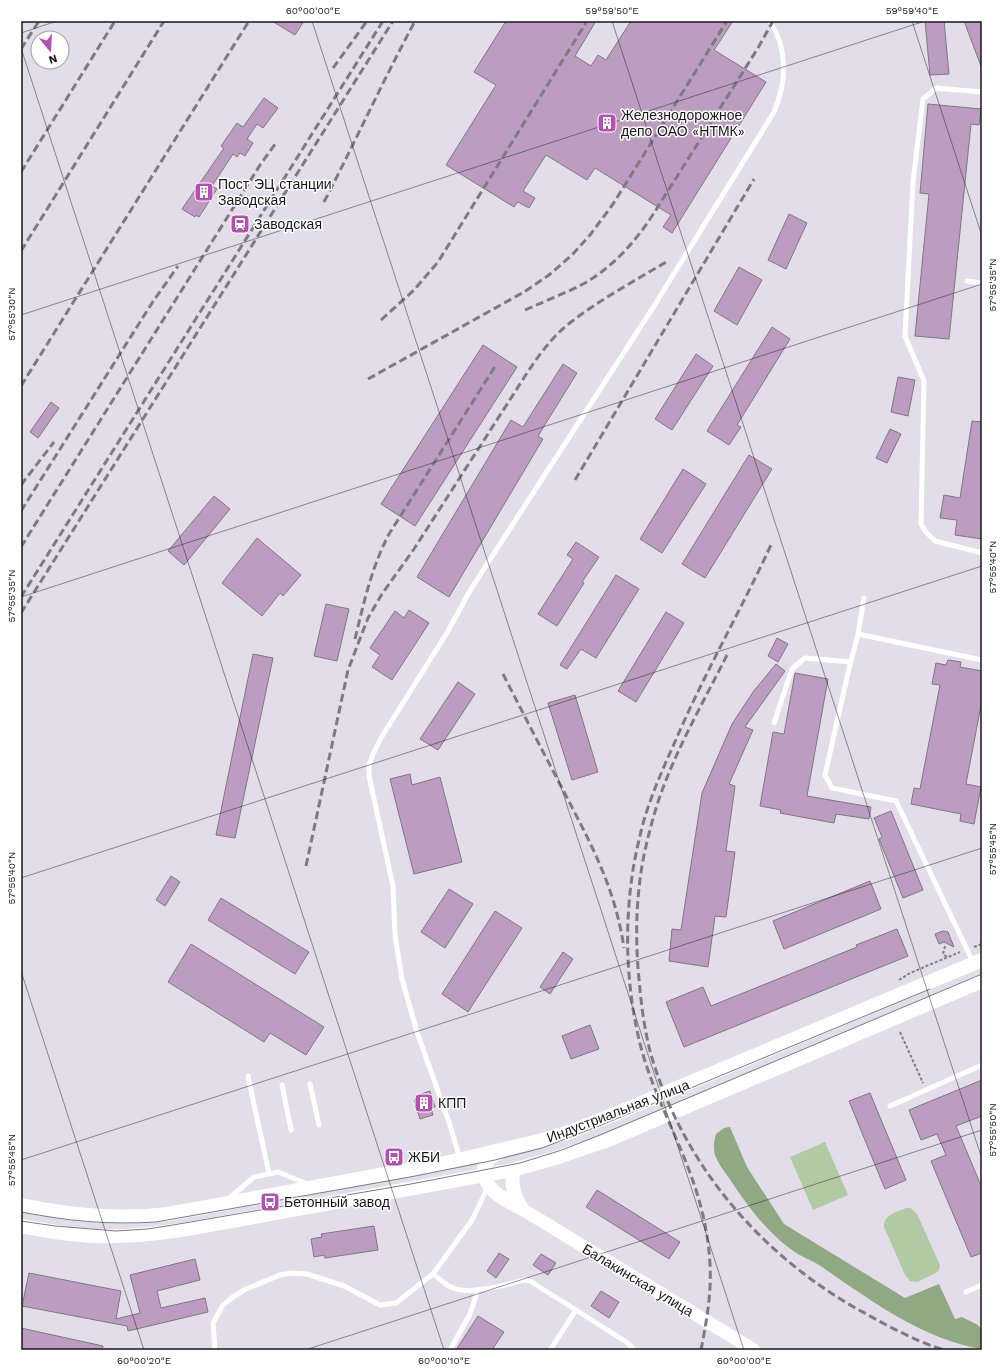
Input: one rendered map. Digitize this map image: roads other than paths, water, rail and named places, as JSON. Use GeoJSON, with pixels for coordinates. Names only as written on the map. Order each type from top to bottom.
{"type":"FeatureCollection","features":[{"type":"Feature","properties":{"kind":"main road","name":"Индустриальная улица"},"geometry":{"type":"LineString","coordinates":[[21,1206],[78,1215],[138,1217],[168,1214],[460,1160],[516,1147],[569,1132],[615,1114],[978,962]]}},
{"type":"Feature","properties":{"kind":"main road","name":"Индустриальная улица"},"geometry":{"type":"LineString","coordinates":[[21,1226],[76,1235],[148,1235],[187,1230],[486,1181],[513,1170],[559,1158],[614,1137],[982,981]]}},
{"type":"Feature","properties":{"kind":"main road"},"geometry":{"type":"LineString","coordinates":[[516,1147],[489,1158],[485,1166],[486,1181],[501,1197],[522,1209]]}},
{"type":"Feature","properties":{"kind":"main road"},"geometry":{"type":"LineString","coordinates":[[513,1170],[513,1190],[522,1209]]}},
{"type":"Feature","properties":{"kind":"street","name":"Балакинская улица"},"geometry":{"type":"LineString","coordinates":[[522,1209],[754,1350]]}},
{"type":"Feature","properties":{"kind":"lane"},"geometry":{"type":"LineString","coordinates":[[460,1160],[450,1124],[417,1032],[402,979],[395,935],[393,886],[371,788],[370,765],[372,754],[448,631],[475,584],[654,306],[774,112],[781,94],[784,72],[781,45],[770,21]]}},
{"type":"Feature","properties":{"kind":"lane"},"geometry":{"type":"LineString","coordinates":[[982,92],[936,88],[923,99],[913,182],[905,336],[924,381],[921,524],[926,532],[935,541],[982,553]]}},
{"type":"Feature","properties":{"kind":"lane"},"geometry":{"type":"LineString","coordinates":[[967,281],[982,283]]}},
{"type":"Feature","properties":{"kind":"lane"},"geometry":{"type":"LineString","coordinates":[[864,598],[858,634],[825,775],[832,788],[896,801],[978,962]]}},
{"type":"Feature","properties":{"kind":"lane"},"geometry":{"type":"LineString","coordinates":[[858,634],[982,660]]}},
{"type":"Feature","properties":{"kind":"lane"},"geometry":{"type":"LineString","coordinates":[[774,722],[792,669],[805,658],[851,662]]}},
{"type":"Feature","properties":{"kind":"lane"},"geometry":{"type":"LineString","coordinates":[[890,1106],[982,1065]]}},
{"type":"Feature","properties":{"kind":"lane"},"geometry":{"type":"LineString","coordinates":[[248,1076],[269,1174]]}},
{"type":"Feature","properties":{"kind":"lane"},"geometry":{"type":"LineString","coordinates":[[310,1084],[318,1125]]}},
{"type":"Feature","properties":{"kind":"lane"},"geometry":{"type":"LineString","coordinates":[[282,1085],[291,1130]]}},
{"type":"Feature","properties":{"kind":"lane"},"geometry":{"type":"LineString","coordinates":[[223,1203],[254,1177],[278,1172],[314,1186]]}},
{"type":"Feature","properties":{"kind":"lane"},"geometry":{"type":"LineString","coordinates":[[215,1350],[213,1323],[216,1315],[224,1305],[239,1293],[266,1280],[292,1273],[308,1274],[344,1286],[380,1305],[396,1303],[433,1274],[472,1220],[486,1181]]}},
{"type":"Feature","properties":{"kind":"lane"},"geometry":{"type":"LineString","coordinates":[[433,1274],[450,1287],[458,1290],[478,1290],[530,1280],[628,1343],[634,1350]]}},
{"type":"Feature","properties":{"kind":"lane"},"geometry":{"type":"LineString","coordinates":[[966,1292],[982,1285]]}},
{"type":"Feature","properties":{"kind":"lane"},"geometry":{"type":"LineString","coordinates":[[450,1350],[470,1314],[478,1290]]}},
{"type":"Feature","properties":{"kind":"lane"},"geometry":{"type":"LineString","coordinates":[[550,1350],[576,1310]]}},
{"type":"Feature","properties":{"kind":"tram line"},"geometry":{"type":"LineString","coordinates":[[21,1221],[55,1226],[116,1231],[147,1229],[411,1184],[520,1163],[562,1150],[600,1135],[982,974]]}},
{"type":"Feature","properties":{"kind":"tram line"},"geometry":{"type":"LineString","coordinates":[[21,1212],[88,1222],[156,1222],[410,1177],[495,1160],[542,1148],[599,1126],[930,989]]}},
{"type":"Feature","properties":{"kind":"railway"},"geometry":{"type":"LineString","coordinates":[[21,49],[39,21]]}},
{"type":"Feature","properties":{"kind":"railway"},"geometry":{"type":"LineString","coordinates":[[21,172],[115,21]]}},
{"type":"Feature","properties":{"kind":"railway"},"geometry":{"type":"LineString","coordinates":[[21,251],[164,21]]}},
{"type":"Feature","properties":{"kind":"railway"},"geometry":{"type":"LineString","coordinates":[[21,386],[249,21]]}},
{"type":"Feature","properties":{"kind":"railway"},"geometry":{"type":"LineString","coordinates":[[333,68],[367,21]]}},
{"type":"Feature","properties":{"kind":"railway"},"geometry":{"type":"LineString","coordinates":[[21,597],[383,21]]}},
{"type":"Feature","properties":{"kind":"railway"},"geometry":{"type":"LineString","coordinates":[[21,613],[393,21]]}},
{"type":"Feature","properties":{"kind":"railway"},"geometry":{"type":"LineString","coordinates":[[324,202],[415,21]]}},
{"type":"Feature","properties":{"kind":"railway"},"geometry":{"type":"LineString","coordinates":[[381,320],[414,290],[438,262],[587,21]]}},
{"type":"Feature","properties":{"kind":"railway"},"geometry":{"type":"LineString","coordinates":[[368,379],[524,292],[549,275],[572,255],[590,235],[613,204],[727,21]]}},
{"type":"Feature","properties":{"kind":"railway"},"geometry":{"type":"LineString","coordinates":[[525,310],[585,283],[615,261],[632,243],[654,213],[758,48],[773,21]]}},
{"type":"Feature","properties":{"kind":"railway"},"geometry":{"type":"LineString","coordinates":[[21,547],[260,165],[276,143]]}},
{"type":"Feature","properties":{"kind":"railway"},"geometry":{"type":"LineString","coordinates":[[575,480],[754,179]]}},
{"type":"Feature","properties":{"kind":"railway"},"geometry":{"type":"LineString","coordinates":[[306,866],[348,670],[368,618],[382,594],[414,549],[529,370],[548,344],[559,332],[594,305],[668,261]]}},
{"type":"Feature","properties":{"kind":"railway"},"geometry":{"type":"LineString","coordinates":[[21,511],[152,303],[178,266]]}},
{"type":"Feature","properties":{"kind":"railway"},"geometry":{"type":"LineString","coordinates":[[355,639],[377,560],[389,534],[496,365]]}},
{"type":"Feature","properties":{"kind":"railway"},"geometry":{"type":"LineString","coordinates":[[21,485],[54,442]]}},
{"type":"Feature","properties":{"kind":"railway"},"geometry":{"type":"LineString","coordinates":[[701,1350],[708,1311],[710,1287],[710,1257],[706,1227],[694,1184],[654,1087],[642,1052],[633,1011],[630,987],[628,962],[628,912],[634,864],[639,840],[645,815],[654,791],[685,719],[771,545]]}},
{"type":"Feature","properties":{"kind":"railway"},"geometry":{"type":"LineString","coordinates":[[727,655],[690,727],[665,783],[658,802],[643,860],[638,904],[637,949],[642,1006],[650,1051],[664,1092],[682,1130],[703,1167],[729,1201],[757,1233],[789,1262],[823,1287],[859,1310],[911,1337],[944,1350]]}},
{"type":"Feature","properties":{"kind":"railway"},"geometry":{"type":"LineString","coordinates":[[503,674],[601,866],[615,905],[624,948]]}},
{"type":"Feature","properties":{"kind":"place","name":"Железнодорожное депо ОАО «НТМК»"},"geometry":{"type":"Point","coordinates":[607,123]}},
{"type":"Feature","properties":{"kind":"place","name":"Пост ЭЦ станции Заводская"},"geometry":{"type":"Point","coordinates":[204,192]}},
{"type":"Feature","properties":{"kind":"place","name":"Заводская"},"geometry":{"type":"Point","coordinates":[240,224]}},
{"type":"Feature","properties":{"kind":"place","name":"КПП"},"geometry":{"type":"Point","coordinates":[424,1103]}},
{"type":"Feature","properties":{"kind":"place","name":"ЖБИ"},"geometry":{"type":"Point","coordinates":[394,1157]}},
{"type":"Feature","properties":{"kind":"place","name":"Бетонный завод"},"geometry":{"type":"Point","coordinates":[270,1202]}}]}
